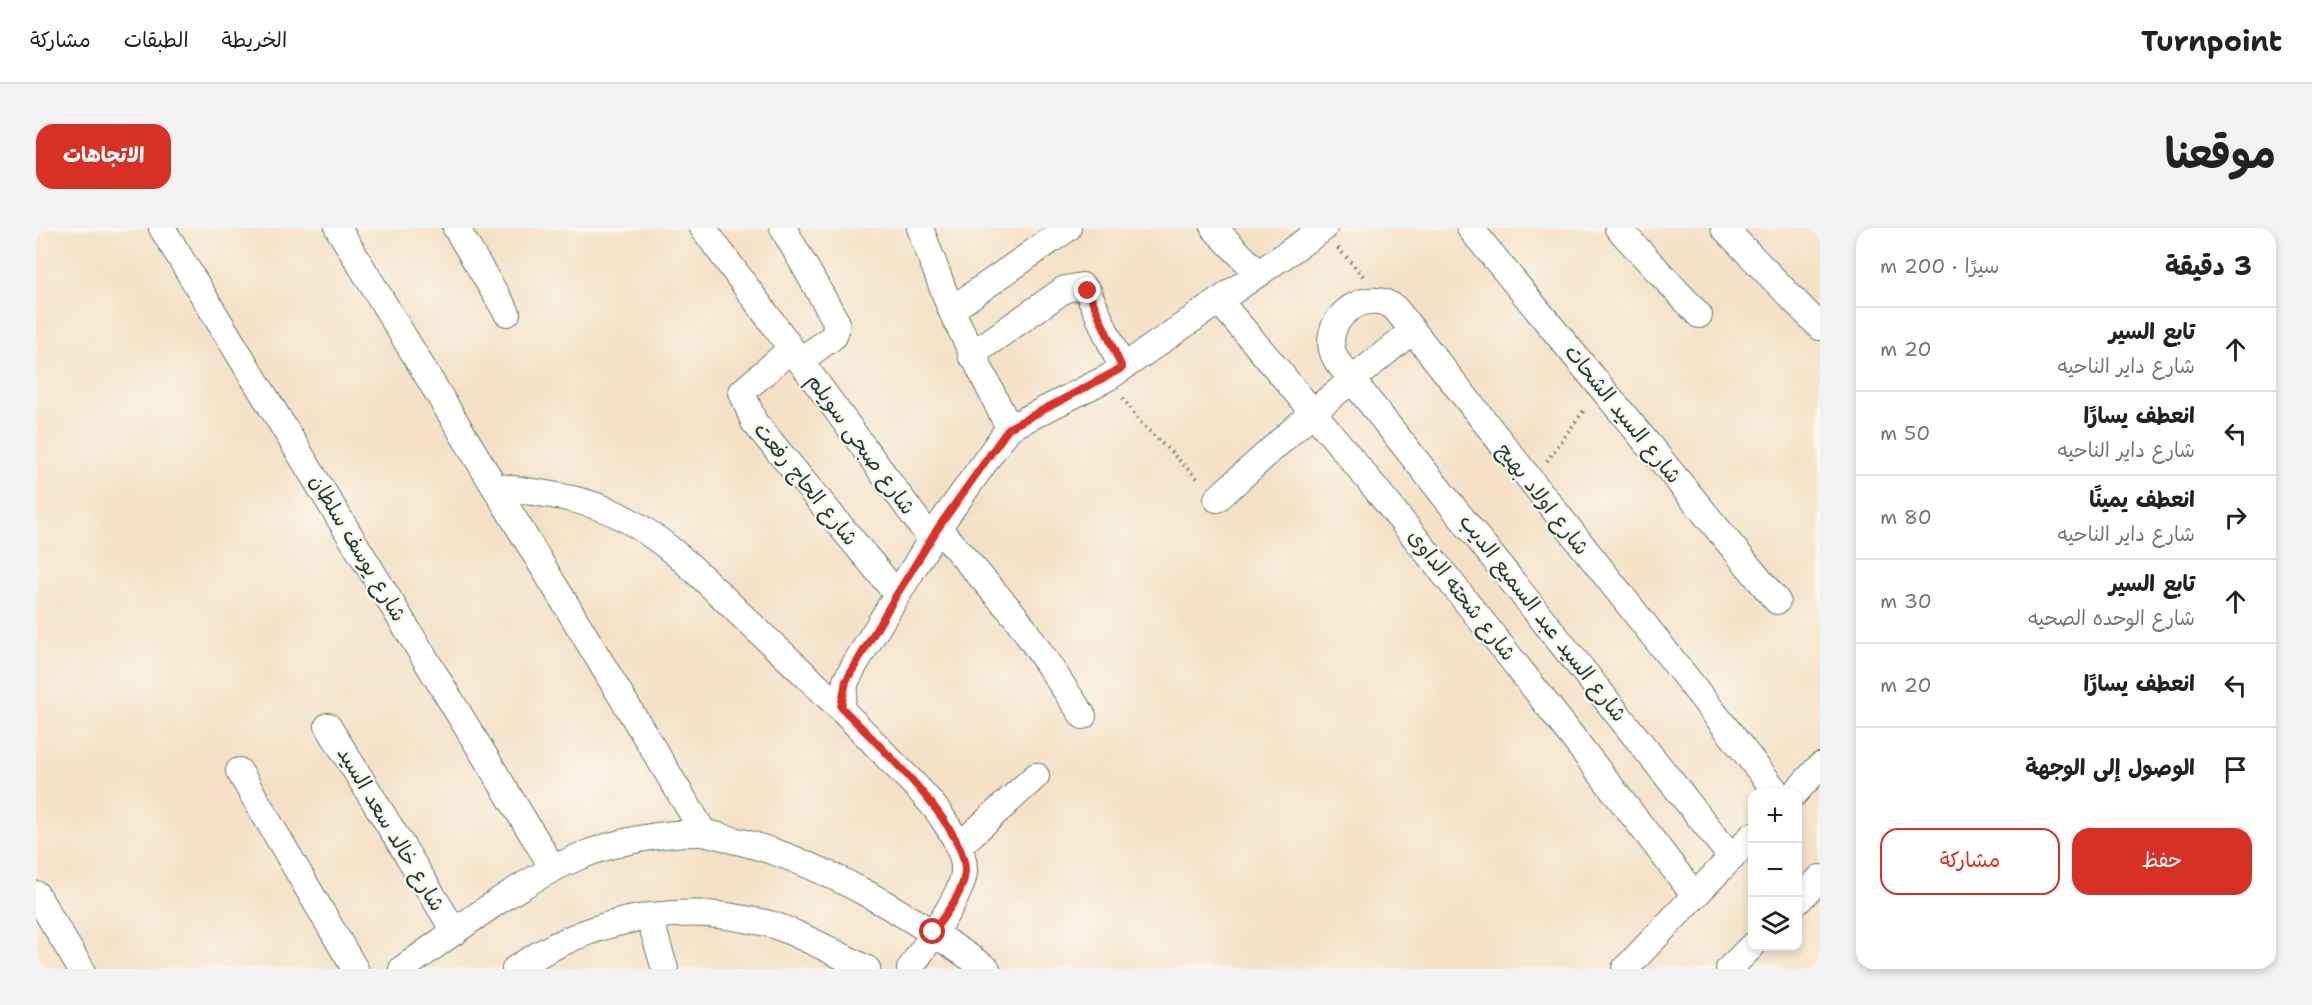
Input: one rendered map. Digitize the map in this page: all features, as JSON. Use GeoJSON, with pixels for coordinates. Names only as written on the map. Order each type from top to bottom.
{"type":"FeatureCollection","features":[{"type":"Feature","properties":{"kind":"street","name":"شارع يوسف سلطان"},"geometry":{"type":"LineString","coordinates":[[162,228],[553,868]]}},
{"type":"Feature","properties":{"kind":"street"},"geometry":{"type":"LineString","coordinates":[[338,228],[704,833]]}},
{"type":"Feature","properties":{"kind":"street"},"geometry":{"type":"LineString","coordinates":[[456,228],[507,313]]}},
{"type":"Feature","properties":{"kind":"street","name":"شارع صبحى سويلم"},"geometry":{"type":"LineString","coordinates":[[703,228],[795,355],[934,534],[1016,617],[1083,716]]}},
{"type":"Feature","properties":{"kind":"street"},"geometry":{"type":"LineString","coordinates":[[783,228],[837,323],[834,336],[795,355]]}},
{"type":"Feature","properties":{"kind":"street"},"geometry":{"type":"LineString","coordinates":[[920,228],[971,355],[1009,428]]}},
{"type":"Feature","properties":{"kind":"street"},"geometry":{"type":"LineString","coordinates":[[951,310],[1068,228]]}},
{"type":"Feature","properties":{"kind":"street"},"geometry":{"type":"LineString","coordinates":[[1214,228],[1258,274]]}},
{"type":"Feature","properties":{"kind":"street","name":"شارع السيد الشحات"},"geometry":{"type":"LineString","coordinates":[[1470,228],[1777,601]]}},
{"type":"Feature","properties":{"kind":"street"},"geometry":{"type":"LineString","coordinates":[[1724,228],[1820,327]]}},
{"type":"Feature","properties":{"kind":"street"},"geometry":{"type":"LineString","coordinates":[[841,707],[846,681],[897,594],[934,534],[1009,428],[1115,373],[1323,229]]}},
{"type":"Feature","properties":{"kind":"street"},"geometry":{"type":"LineString","coordinates":[[1620,229],[1699,315]]}},
{"type":"Feature","properties":{"kind":"street"},"geometry":{"type":"LineString","coordinates":[[971,355],[1065,290],[1073,286],[1082,286],[1088,291],[1115,373]]}},
{"type":"Feature","properties":{"kind":"street","name":"شارع اولاد بهيج"},"geometry":{"type":"LineString","coordinates":[[1353,379],[1330,350],[1330,332],[1339,319],[1352,309],[1369,300],[1385,300],[1395,308],[1774,789]]}},
{"type":"Feature","properties":{"kind":"street","name":"شارع شحته الداوى"},"geometry":{"type":"LineString","coordinates":[[1219,301],[1314,411],[1464,596],[1695,896]]}},
{"type":"Feature","properties":{"kind":"street"},"geometry":{"type":"LineString","coordinates":[[1217,499],[1314,411],[1412,331]]}},
{"type":"Feature","properties":{"kind":"street","name":"شارع الحاج رفعت"},"geometry":{"type":"LineString","coordinates":[[795,355],[742,392],[746,408],[754,422],[897,594]]}},
{"type":"Feature","properties":{"kind":"street","name":"شارع السيد عبد السميع الديب"},"geometry":{"type":"LineString","coordinates":[[1353,379],[1732,858]]}},
{"type":"Feature","properties":{"kind":"street"},"geometry":{"type":"LineString","coordinates":[[495,486],[569,498],[589,504],[618,515],[649,534],[686,564],[841,707],[927,798],[951,832],[965,872],[960,892],[910,969]]}},
{"type":"Feature","properties":{"kind":"street","name":"شارع خالد سعد السيد"},"geometry":{"type":"LineString","coordinates":[[328,726],[454,932]]}},
{"type":"Feature","properties":{"kind":"street"},"geometry":{"type":"LineString","coordinates":[[1799,789],[1820,766]]}},
{"type":"Feature","properties":{"kind":"street"},"geometry":{"type":"LineString","coordinates":[[239,771],[355,969]]}},
{"type":"Feature","properties":{"kind":"street"},"geometry":{"type":"LineString","coordinates":[[958,848],[1036,776]]}},
{"type":"Feature","properties":{"kind":"street"},"geometry":{"type":"LineString","coordinates":[[402,969],[454,932],[553,868],[580,856],[632,841],[665,834],[704,833],[758,845],[812,867],[929,938],[987,969]]}},
{"type":"Feature","properties":{"kind":"street"},"geometry":{"type":"LineString","coordinates":[[1625,969],[1748,840]]}},
{"type":"Feature","properties":{"kind":"street"},"geometry":{"type":"LineString","coordinates":[[1801,897],[1820,878]]}},
{"type":"Feature","properties":{"kind":"street"},"geometry":{"type":"LineString","coordinates":[[36,894],[81,969]]}},
{"type":"Feature","properties":{"kind":"street"},"geometry":{"type":"LineString","coordinates":[[515,969],[554,946],[615,921],[663,914],[723,915],[774,925],[867,969]]}},
{"type":"Feature","properties":{"kind":"street"},"geometry":{"type":"LineString","coordinates":[[649,916],[665,969]]}},
{"type":"Feature","properties":{"kind":"street"},"geometry":{"type":"LineString","coordinates":[[1729,969],[1748,950]]}},
{"type":"Feature","properties":{"kind":"path"},"geometry":{"type":"LineString","coordinates":[[1323,229],[1363,276]]}},
{"type":"Feature","properties":{"kind":"path"},"geometry":{"type":"LineString","coordinates":[[1115,373],[1139,421],[1217,499]]}},
{"type":"Feature","properties":{"kind":"path"},"geometry":{"type":"LineString","coordinates":[[1532,484],[1584,410],[1605,391]]}},
{"type":"Feature","properties":{"kind":"route"},"geometry":{"type":"LineString","coordinates":[[933,932],[960,892],[965,872],[963,858],[951,832],[927,798],[841,707],[842,694],[855,664],[931,539],[963,490],[1009,428],[1049,405],[1109,377],[1122,368],[1088,291]]}}]}
